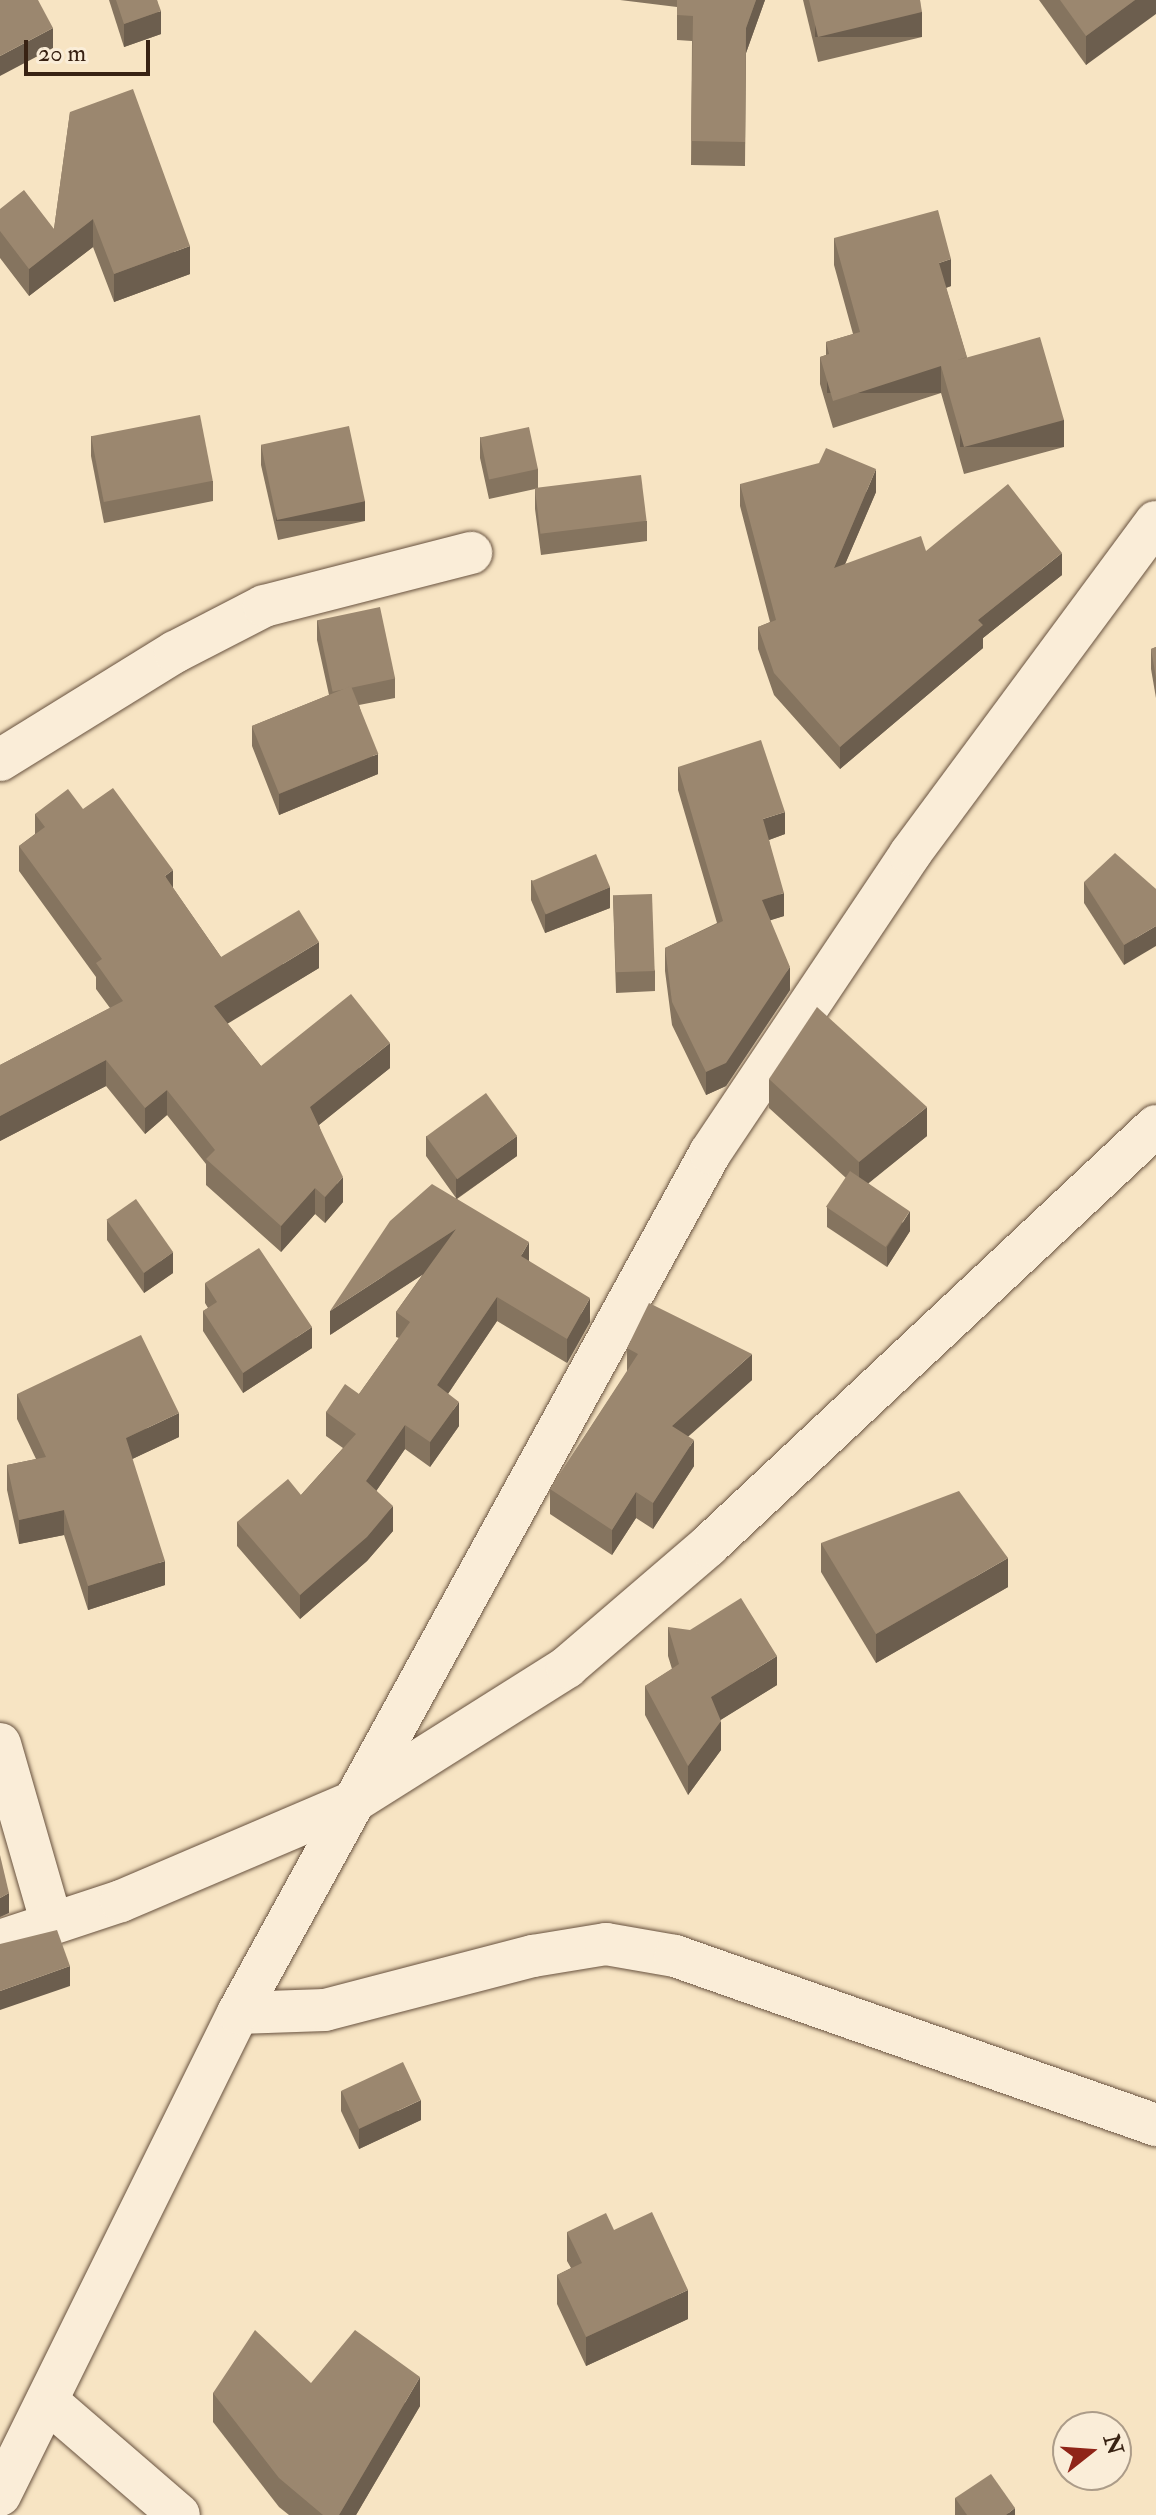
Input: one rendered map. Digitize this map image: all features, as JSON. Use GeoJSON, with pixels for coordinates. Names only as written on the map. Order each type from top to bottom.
{"type":"FeatureCollection","features":[{"type":"Feature","properties":{"kind":"street"},"geometry":{"type":"LineString","coordinates":[[0,2495],[238,2013],[710,1153],[910,854],[1156,522]]}},
{"type":"Feature","properties":{"kind":"street"},"geometry":{"type":"LineString","coordinates":[[0,760],[175,652],[264,606],[471,553]]}},
{"type":"Feature","properties":{"kind":"street"},"geometry":{"type":"LineString","coordinates":[[0,1941],[121,1901],[353,1802],[567,1667],[708,1546],[1156,1126]]}},
{"type":"Feature","properties":{"kind":"street"},"geometry":{"type":"LineString","coordinates":[[0,1744],[52,1924]]}},
{"type":"Feature","properties":{"kind":"street"},"geometry":{"type":"LineString","coordinates":[[238,2013],[325,2010],[533,1956],[606,1944],[688,1960],[1156,2125]]}},
{"type":"Feature","properties":{"kind":"street"},"geometry":{"type":"LineString","coordinates":[[47,2401],[179,2515]]}},
{"type":"Feature","properties":{"kind":"building"},"geometry":{"type":"Polygon","coordinates":[[[0,0],[38,0],[53,28],[0,56],[0,0]]]}},
{"type":"Feature","properties":{"kind":"building"},"geometry":{"type":"Polygon","coordinates":[[[116,0],[157,0],[161,11],[124,24],[116,0]]]}},
{"type":"Feature","properties":{"kind":"building"},"geometry":{"type":"Polygon","coordinates":[[[677,0],[756,0],[746,28],[745,142],[691,141],[693,16],[677,15],[677,0]]]}},
{"type":"Feature","properties":{"kind":"building"},"geometry":{"type":"Polygon","coordinates":[[[809,0],[920,0],[922,12],[818,37],[809,0]]]}},
{"type":"Feature","properties":{"kind":"building"},"geometry":{"type":"Polygon","coordinates":[[[1060,0],[1135,0],[1086,36],[1060,0]]]}},
{"type":"Feature","properties":{"kind":"building"},"geometry":{"type":"Polygon","coordinates":[[[133,89],[190,246],[114,274],[93,219],[29,269],[0,231],[0,209],[24,190],[54,229],[70,112],[133,89]]]}},
{"type":"Feature","properties":{"kind":"building"},"geometry":{"type":"Polygon","coordinates":[[[938,210],[951,259],[939,263],[967,357],[958,360],[1040,337],[1064,420],[964,447],[941,366],[833,401],[820,357],[829,354],[826,342],[860,332],[834,238],[938,210]]]}},
{"type":"Feature","properties":{"kind":"building"},"geometry":{"type":"Polygon","coordinates":[[[200,415],[213,481],[104,502],[91,436],[200,415]]]}},
{"type":"Feature","properties":{"kind":"building"},"geometry":{"type":"Polygon","coordinates":[[[349,426],[365,501],[277,520],[261,445],[349,426]]]}},
{"type":"Feature","properties":{"kind":"building"},"geometry":{"type":"Polygon","coordinates":[[[529,427],[538,469],[489,479],[480,437],[529,427]]]}},
{"type":"Feature","properties":{"kind":"building"},"geometry":{"type":"Polygon","coordinates":[[[826,448],[876,469],[834,568],[921,536],[926,551],[1008,484],[1062,553],[978,620],[983,625],[840,747],[774,673],[758,627],[776,620],[740,484],[819,463],[826,448]]]}},
{"type":"Feature","properties":{"kind":"building"},"geometry":{"type":"Polygon","coordinates":[[[641,475],[647,521],[540,534],[535,488],[641,475]]]}},
{"type":"Feature","properties":{"kind":"building"},"geometry":{"type":"Polygon","coordinates":[[[380,607],[395,678],[333,692],[317,620],[380,607]]]}},
{"type":"Feature","properties":{"kind":"building"},"geometry":{"type":"Polygon","coordinates":[[[1156,647],[1156,678],[1151,649],[1156,647]]]}},
{"type":"Feature","properties":{"kind":"building"},"geometry":{"type":"Polygon","coordinates":[[[351,686],[378,754],[279,794],[252,726],[351,686]]]}},
{"type":"Feature","properties":{"kind":"building"},"geometry":{"type":"Polygon","coordinates":[[[761,740],[785,812],[763,819],[784,893],[762,900],[790,967],[726,1063],[706,1072],[672,1002],[665,948],[723,921],[678,767],[761,740]]]}},
{"type":"Feature","properties":{"kind":"building"},"geometry":{"type":"Polygon","coordinates":[[[113,788],[173,870],[165,876],[221,957],[299,910],[319,942],[214,1006],[261,1066],[351,994],[390,1043],[310,1107],[343,1177],[325,1197],[315,1188],[281,1226],[206,1159],[215,1150],[167,1090],[145,1108],[106,1060],[0,1116],[0,1065],[123,1001],[96,963],[102,959],[19,846],[45,827],[35,814],[68,789],[83,809],[113,788]]]}},
{"type":"Feature","properties":{"kind":"building"},"geometry":{"type":"Polygon","coordinates":[[[1115,853],[1156,889],[1156,926],[1124,945],[1084,882],[1115,853]]]}},
{"type":"Feature","properties":{"kind":"building"},"geometry":{"type":"Polygon","coordinates":[[[596,854],[610,887],[546,914],[532,881],[596,854]]]}},
{"type":"Feature","properties":{"kind":"building"},"geometry":{"type":"Polygon","coordinates":[[[652,894],[655,971],[616,972],[613,895],[652,894]]]}},
{"type":"Feature","properties":{"kind":"building"},"geometry":{"type":"Polygon","coordinates":[[[817,1007],[927,1107],[859,1162],[769,1079],[817,1007]]]}},
{"type":"Feature","properties":{"kind":"building"},"geometry":{"type":"Polygon","coordinates":[[[486,1093],[517,1136],[457,1179],[426,1136],[486,1093]]]}},
{"type":"Feature","properties":{"kind":"building"},"geometry":{"type":"Polygon","coordinates":[[[850,1171],[910,1211],[886,1247],[826,1207],[850,1171]]]}},
{"type":"Feature","properties":{"kind":"building"},"geometry":{"type":"Polygon","coordinates":[[[432,1184],[529,1242],[521,1256],[590,1298],[567,1339],[497,1297],[437,1385],[459,1402],[430,1442],[405,1425],[366,1481],[393,1506],[367,1537],[300,1595],[237,1522],[288,1479],[301,1495],[356,1434],[326,1412],[345,1384],[359,1394],[410,1322],[396,1312],[456,1229],[330,1311],[390,1221],[432,1184]]]}},
{"type":"Feature","properties":{"kind":"building"},"geometry":{"type":"Polygon","coordinates":[[[136,1199],[173,1252],[144,1273],[107,1220],[136,1199]]]}},
{"type":"Feature","properties":{"kind":"building"},"geometry":{"type":"Polygon","coordinates":[[[259,1248],[312,1327],[243,1373],[203,1311],[217,1302],[205,1283],[259,1248]]]}},
{"type":"Feature","properties":{"kind":"building"},"geometry":{"type":"Polygon","coordinates":[[[649,1303],[752,1354],[672,1426],[694,1440],[653,1503],[636,1492],[612,1530],[550,1489],[638,1354],[627,1348],[649,1303]]]}},
{"type":"Feature","properties":{"kind":"building"},"geometry":{"type":"Polygon","coordinates":[[[141,1335],[179,1413],[126,1438],[165,1561],[88,1586],[64,1510],[19,1520],[7,1465],[46,1457],[17,1394],[141,1335]]]}},
{"type":"Feature","properties":{"kind":"building"},"geometry":{"type":"Polygon","coordinates":[[[959,1491],[1008,1558],[876,1634],[821,1543],[959,1491]]]}},
{"type":"Feature","properties":{"kind":"building"},"geometry":{"type":"Polygon","coordinates":[[[741,1598],[777,1656],[711,1697],[721,1721],[688,1766],[645,1686],[679,1664],[668,1627],[690,1630],[741,1598]]]}},
{"type":"Feature","properties":{"kind":"building"},"geometry":{"type":"Polygon","coordinates":[[[0,1855],[9,1893],[0,1898],[0,1855]]]}},
{"type":"Feature","properties":{"kind":"building"},"geometry":{"type":"Polygon","coordinates":[[[57,1930],[70,1966],[0,1991],[0,1944],[57,1930]]]}},
{"type":"Feature","properties":{"kind":"building"},"geometry":{"type":"Polygon","coordinates":[[[403,2062],[421,2100],[359,2129],[341,2091],[403,2062]]]}},
{"type":"Feature","properties":{"kind":"building"},"geometry":{"type":"Polygon","coordinates":[[[652,2212],[688,2290],[586,2337],[557,2275],[582,2263],[567,2232],[606,2213],[614,2230],[652,2212]]]}},
{"type":"Feature","properties":{"kind":"building"},"geometry":{"type":"Polygon","coordinates":[[[255,2330],[311,2383],[355,2330],[420,2377],[339,2515],[323,2515],[279,2478],[213,2393],[255,2330]]]}},
{"type":"Feature","properties":{"kind":"building"},"geometry":{"type":"Polygon","coordinates":[[[991,2474],[1015,2508],[1006,2515],[967,2515],[955,2498],[991,2474]]]}}]}
